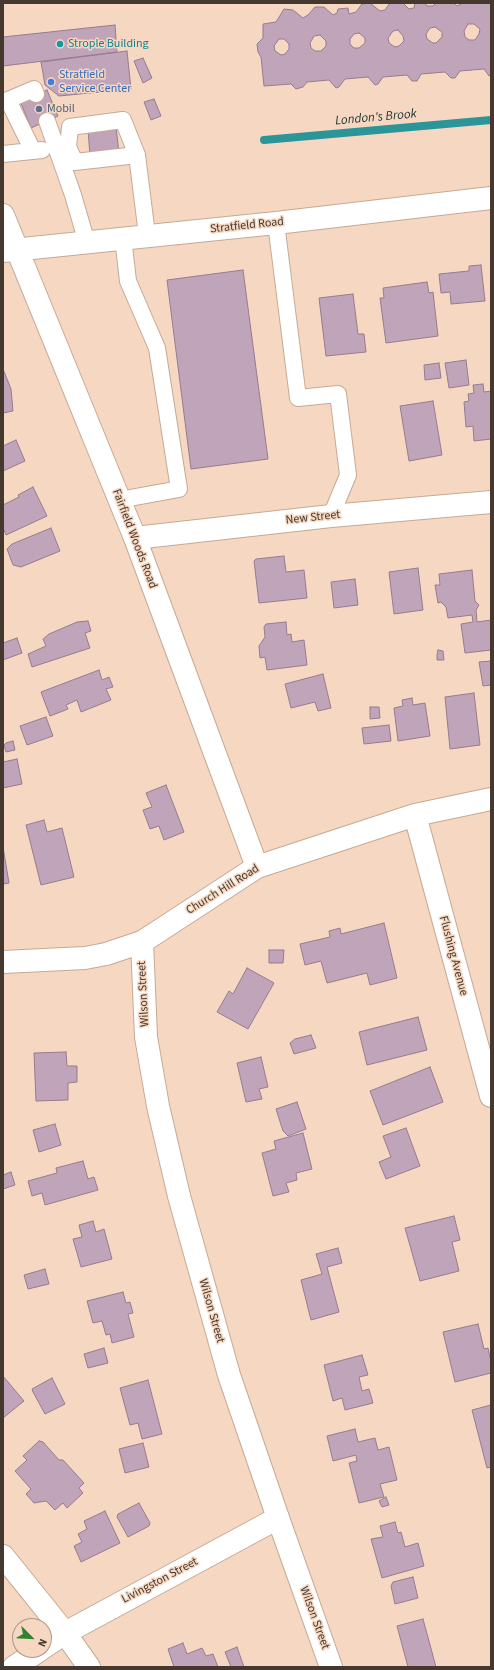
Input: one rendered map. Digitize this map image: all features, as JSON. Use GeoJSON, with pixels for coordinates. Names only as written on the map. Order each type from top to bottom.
{"type":"FeatureCollection","features":[{"type":"Feature","properties":{"kind":"main road","name":"Stratfield Road"},"geometry":{"type":"LineString","coordinates":[[10,250],[276,223],[491,198]]}},
{"type":"Feature","properties":{"kind":"main road","name":"Fairfield Woods Road"},"geometry":{"type":"LineString","coordinates":[[3,215],[10,250],[120,500],[257,867]]}},
{"type":"Feature","properties":{"kind":"main road","name":"New Street"},"geometry":{"type":"LineString","coordinates":[[135,538],[331,516],[491,502]]}},
{"type":"Feature","properties":{"kind":"main road","name":"Church Hill Road"},"geometry":{"type":"LineString","coordinates":[[3,962],[85,958],[106,954],[142,942],[257,867],[415,815],[491,799]]}},
{"type":"Feature","properties":{"kind":"main road","name":"Flushing Avenue"},"geometry":{"type":"LineString","coordinates":[[415,815],[491,1096]]}},
{"type":"Feature","properties":{"kind":"main road","name":"Wilson Street"},"geometry":{"type":"LineString","coordinates":[[142,942],[146,1037],[158,1106],[179,1196],[229,1375],[331,1667]]}},
{"type":"Feature","properties":{"kind":"main road","name":"Livingston Street"},"geometry":{"type":"LineString","coordinates":[[52,1642],[65,1633],[278,1518]]}},
{"type":"Feature","properties":{"kind":"main road"},"geometry":{"type":"LineString","coordinates":[[3,1556],[65,1633],[89,1667]]}},
{"type":"Feature","properties":{"kind":"main road"},"geometry":{"type":"LineString","coordinates":[[14,1667],[28,1658]]}},
{"type":"Feature","properties":{"kind":"lane"},"geometry":{"type":"LineString","coordinates":[[33,151],[6,100],[34,89],[36,94]]}},
{"type":"Feature","properties":{"kind":"lane"},"geometry":{"type":"LineString","coordinates":[[87,243],[62,147],[70,127],[123,120],[137,155],[147,236]]}},
{"type":"Feature","properties":{"kind":"lane"},"geometry":{"type":"LineString","coordinates":[[47,121],[62,147],[75,162],[137,155]]}},
{"type":"Feature","properties":{"kind":"lane"},"geometry":{"type":"LineString","coordinates":[[3,154],[62,147]]}},
{"type":"Feature","properties":{"kind":"lane"},"geometry":{"type":"LineString","coordinates":[[276,223],[298,398],[338,394],[348,475],[331,516]]}},
{"type":"Feature","properties":{"kind":"lane"},"geometry":{"type":"LineString","coordinates":[[120,500],[180,489],[157,348],[128,280],[123,238]]}},
{"type":"Feature","properties":{"kind":"building"},"geometry":{"type":"Polygon","coordinates":[[[370,3],[380,11],[385,10],[390,3],[403,3],[409,9],[414,8],[415,3],[425,3],[427,6],[433,6],[436,3],[454,3],[457,6],[463,3],[491,3],[491,75],[489,76],[484,69],[460,71],[455,78],[451,78],[445,72],[421,74],[417,81],[412,81],[407,75],[383,77],[378,84],[375,85],[368,77],[345,79],[339,87],[336,88],[329,80],[307,82],[303,87],[296,89],[291,84],[264,86],[261,57],[258,52],[257,44],[263,38],[263,24],[276,22],[284,9],[293,10],[303,18],[315,7],[324,7],[333,15],[337,13],[338,9],[348,8],[349,14],[356,12],[362,4],[370,3]],[[468,24],[464,31],[465,37],[469,40],[475,40],[480,29],[474,24],[468,24]],[[435,27],[430,28],[426,34],[427,39],[433,43],[436,43],[442,37],[442,32],[435,27]],[[398,30],[393,31],[388,38],[389,43],[395,47],[399,46],[404,41],[403,36],[398,30]],[[359,33],[354,34],[350,39],[350,44],[354,48],[359,48],[365,43],[365,38],[359,33]],[[320,35],[314,36],[310,43],[311,48],[315,51],[321,51],[326,46],[326,41],[320,35]],[[279,39],[274,46],[275,51],[281,55],[285,54],[289,49],[289,44],[284,39],[279,39]]]}},
{"type":"Feature","properties":{"kind":"building","name":"Strople Building"},"geometry":{"type":"Polygon","coordinates":[[[115,25],[117,52],[3,66],[3,37],[115,25]]]}},
{"type":"Feature","properties":{"kind":"building"},"geometry":{"type":"Polygon","coordinates":[[[127,51],[131,89],[59,96],[45,85],[41,62],[127,51]]]}},
{"type":"Feature","properties":{"kind":"building"},"geometry":{"type":"Polygon","coordinates":[[[143,58],[152,78],[143,83],[134,61],[143,58]]]}},
{"type":"Feature","properties":{"kind":"building","name":"Mobil"},"geometry":{"type":"Polygon","coordinates":[[[47,90],[58,116],[31,128],[20,101],[47,90]]]}},
{"type":"Feature","properties":{"kind":"building"},"geometry":{"type":"Polygon","coordinates":[[[154,99],[161,116],[151,120],[144,102],[154,99]]]}},
{"type":"Feature","properties":{"kind":"building","name":"Mobil"},"geometry":{"type":"Polygon","coordinates":[[[116,127],[119,153],[90,156],[88,129],[116,127]]]}},
{"type":"Feature","properties":{"kind":"building"},"geometry":{"type":"Polygon","coordinates":[[[481,265],[485,301],[451,304],[450,292],[441,293],[439,274],[469,271],[469,266],[481,265]]]}},
{"type":"Feature","properties":{"kind":"building"},"geometry":{"type":"Polygon","coordinates":[[[243,270],[268,459],[191,469],[167,280],[243,270]]]}},
{"type":"Feature","properties":{"kind":"building"},"geometry":{"type":"Polygon","coordinates":[[[427,282],[429,293],[433,292],[438,336],[386,343],[380,298],[384,298],[383,288],[427,282]]]}},
{"type":"Feature","properties":{"kind":"building"},"geometry":{"type":"Polygon","coordinates":[[[353,294],[358,334],[364,334],[366,352],[326,356],[319,298],[353,294]]]}},
{"type":"Feature","properties":{"kind":"building"},"geometry":{"type":"Polygon","coordinates":[[[466,360],[469,385],[449,388],[445,363],[466,360]]]}},
{"type":"Feature","properties":{"kind":"building"},"geometry":{"type":"Polygon","coordinates":[[[439,363],[441,378],[425,380],[424,365],[439,363]]]}},
{"type":"Feature","properties":{"kind":"building"},"geometry":{"type":"Polygon","coordinates":[[[3,369],[11,389],[13,411],[3,413],[3,369]]]}},
{"type":"Feature","properties":{"kind":"building"},"geometry":{"type":"Polygon","coordinates":[[[483,384],[484,392],[491,391],[491,439],[474,441],[473,426],[466,427],[464,402],[469,401],[468,394],[474,393],[473,385],[483,384]]]}},
{"type":"Feature","properties":{"kind":"building"},"geometry":{"type":"Polygon","coordinates":[[[433,401],[442,455],[409,461],[400,406],[433,401]]]}},
{"type":"Feature","properties":{"kind":"building"},"geometry":{"type":"Polygon","coordinates":[[[16,440],[25,461],[3,471],[3,446],[16,440]]]}},
{"type":"Feature","properties":{"kind":"building"},"geometry":{"type":"Polygon","coordinates":[[[33,487],[47,516],[6,535],[3,528],[3,505],[19,497],[18,495],[33,487]]]}},
{"type":"Feature","properties":{"kind":"building"},"geometry":{"type":"Polygon","coordinates":[[[51,528],[60,551],[21,567],[13,565],[7,549],[12,544],[51,528]]]}},
{"type":"Feature","properties":{"kind":"building"},"geometry":{"type":"Polygon","coordinates":[[[284,556],[286,572],[304,570],[307,598],[259,603],[254,561],[256,559],[284,556]]]}},
{"type":"Feature","properties":{"kind":"building"},"geometry":{"type":"Polygon","coordinates":[[[418,568],[423,610],[394,614],[389,572],[418,568]]]}},
{"type":"Feature","properties":{"kind":"building"},"geometry":{"type":"Polygon","coordinates":[[[472,570],[475,601],[479,605],[476,610],[477,622],[491,620],[491,650],[465,653],[461,624],[473,622],[472,615],[448,618],[446,607],[441,602],[438,603],[435,585],[440,585],[439,574],[472,570]]]}},
{"type":"Feature","properties":{"kind":"building"},"geometry":{"type":"Polygon","coordinates":[[[355,579],[358,605],[334,608],[331,582],[355,579]]]}},
{"type":"Feature","properties":{"kind":"building"},"geometry":{"type":"Polygon","coordinates":[[[88,621],[91,631],[85,633],[90,648],[32,667],[28,654],[46,646],[43,639],[49,634],[77,622],[88,621]]]}},
{"type":"Feature","properties":{"kind":"building"},"geometry":{"type":"Polygon","coordinates":[[[286,622],[287,635],[291,634],[292,642],[304,640],[307,665],[267,670],[265,657],[260,658],[259,646],[265,637],[264,627],[266,624],[286,622]]]}},
{"type":"Feature","properties":{"kind":"building"},"geometry":{"type":"Polygon","coordinates":[[[17,638],[22,653],[3,660],[3,643],[17,638]]]}},
{"type":"Feature","properties":{"kind":"building"},"geometry":{"type":"Polygon","coordinates":[[[438,650],[443,651],[444,660],[437,660],[438,650]]]}},
{"type":"Feature","properties":{"kind":"building"},"geometry":{"type":"Polygon","coordinates":[[[491,661],[491,685],[483,686],[479,662],[491,661]]]}},
{"type":"Feature","properties":{"kind":"building"},"geometry":{"type":"Polygon","coordinates":[[[99,670],[102,680],[109,677],[113,687],[106,689],[111,700],[81,712],[77,700],[66,705],[68,709],[50,716],[41,692],[99,670]]]}},
{"type":"Feature","properties":{"kind":"building"},"geometry":{"type":"Polygon","coordinates":[[[323,674],[331,708],[318,711],[315,702],[291,708],[285,684],[323,674]]]}},
{"type":"Feature","properties":{"kind":"building"},"geometry":{"type":"Polygon","coordinates":[[[474,693],[480,745],[450,749],[445,697],[474,693]]]}},
{"type":"Feature","properties":{"kind":"building"},"geometry":{"type":"Polygon","coordinates":[[[412,698],[413,705],[425,703],[430,736],[398,741],[394,708],[403,706],[402,700],[412,698]]]}},
{"type":"Feature","properties":{"kind":"building"},"geometry":{"type":"Polygon","coordinates":[[[370,707],[379,707],[380,718],[370,719],[370,707]]]}},
{"type":"Feature","properties":{"kind":"building"},"geometry":{"type":"Polygon","coordinates":[[[46,717],[53,736],[27,745],[20,726],[46,717]]]}},
{"type":"Feature","properties":{"kind":"building"},"geometry":{"type":"Polygon","coordinates":[[[389,725],[391,741],[364,744],[362,728],[389,725]]]}},
{"type":"Feature","properties":{"kind":"building"},"geometry":{"type":"Polygon","coordinates":[[[13,741],[15,750],[6,752],[4,745],[13,741]]]}},
{"type":"Feature","properties":{"kind":"building"},"geometry":{"type":"Polygon","coordinates":[[[17,759],[22,784],[3,788],[3,762],[17,759]]]}},
{"type":"Feature","properties":{"kind":"building"},"geometry":{"type":"Polygon","coordinates":[[[166,785],[184,832],[164,840],[159,826],[150,829],[143,810],[152,807],[146,793],[166,785]]]}},
{"type":"Feature","properties":{"kind":"building"},"geometry":{"type":"Polygon","coordinates":[[[44,820],[47,832],[62,828],[74,877],[41,885],[26,825],[44,820]]]}},
{"type":"Feature","properties":{"kind":"building"},"geometry":{"type":"Polygon","coordinates":[[[3,847],[9,883],[3,884],[3,847]]]}},
{"type":"Feature","properties":{"kind":"building"},"geometry":{"type":"Polygon","coordinates":[[[384,923],[397,978],[370,985],[367,973],[327,983],[321,961],[305,965],[300,944],[330,937],[329,931],[340,928],[341,934],[384,923]]]}},
{"type":"Feature","properties":{"kind":"building"},"geometry":{"type":"Polygon","coordinates":[[[269,950],[284,950],[283,963],[269,963],[269,950]]]}},
{"type":"Feature","properties":{"kind":"building"},"geometry":{"type":"Polygon","coordinates":[[[247,968],[274,983],[248,1029],[217,1012],[229,991],[233,994],[247,968]]]}},
{"type":"Feature","properties":{"kind":"building"},"geometry":{"type":"Polygon","coordinates":[[[418,1017],[427,1050],[367,1065],[359,1032],[418,1017]]]}},
{"type":"Feature","properties":{"kind":"building"},"geometry":{"type":"Polygon","coordinates":[[[311,1035],[316,1048],[294,1054],[290,1043],[295,1039],[311,1035]]]}},
{"type":"Feature","properties":{"kind":"building"},"geometry":{"type":"Polygon","coordinates":[[[66,1052],[67,1066],[77,1066],[77,1082],[68,1083],[68,1100],[36,1101],[34,1053],[66,1052]]]}},
{"type":"Feature","properties":{"kind":"building"},"geometry":{"type":"Polygon","coordinates":[[[261,1057],[268,1087],[259,1089],[262,1099],[246,1102],[237,1063],[261,1057]]]}},
{"type":"Feature","properties":{"kind":"building"},"geometry":{"type":"Polygon","coordinates":[[[430,1067],[443,1102],[383,1125],[370,1091],[430,1067]]]}},
{"type":"Feature","properties":{"kind":"building"},"geometry":{"type":"Polygon","coordinates":[[[297,1102],[306,1129],[288,1136],[283,1131],[276,1109],[297,1102]]]}},
{"type":"Feature","properties":{"kind":"building"},"geometry":{"type":"Polygon","coordinates":[[[55,1124],[61,1145],[39,1152],[33,1130],[55,1124]]]}},
{"type":"Feature","properties":{"kind":"building"},"geometry":{"type":"Polygon","coordinates":[[[406,1128],[420,1166],[386,1179],[379,1162],[391,1157],[383,1136],[406,1128]]]}},
{"type":"Feature","properties":{"kind":"building"},"geometry":{"type":"Polygon","coordinates":[[[303,1133],[312,1169],[296,1173],[297,1180],[286,1183],[289,1192],[273,1196],[262,1153],[276,1149],[274,1141],[303,1133]]]}},
{"type":"Feature","properties":{"kind":"building"},"geometry":{"type":"Polygon","coordinates":[[[83,1161],[88,1179],[94,1177],[98,1190],[45,1205],[42,1193],[32,1196],[28,1181],[57,1173],[56,1168],[83,1161]]]}},
{"type":"Feature","properties":{"kind":"building"},"geometry":{"type":"Polygon","coordinates":[[[11,1172],[15,1185],[3,1189],[3,1175],[11,1172]]]}},
{"type":"Feature","properties":{"kind":"building"},"geometry":{"type":"Polygon","coordinates":[[[454,1216],[460,1240],[452,1242],[459,1271],[420,1281],[405,1228],[454,1216]]]}},
{"type":"Feature","properties":{"kind":"building"},"geometry":{"type":"Polygon","coordinates":[[[93,1221],[96,1232],[104,1229],[112,1259],[81,1267],[73,1239],[82,1237],[79,1225],[93,1221]]]}},
{"type":"Feature","properties":{"kind":"building"},"geometry":{"type":"Polygon","coordinates":[[[338,1248],[342,1263],[327,1267],[339,1312],[311,1320],[301,1280],[322,1274],[316,1254],[338,1248]]]}},
{"type":"Feature","properties":{"kind":"building"},"geometry":{"type":"Polygon","coordinates":[[[45,1269],[49,1284],[28,1289],[24,1275],[45,1269]]]}},
{"type":"Feature","properties":{"kind":"building"},"geometry":{"type":"Polygon","coordinates":[[[123,1292],[126,1303],[130,1302],[133,1313],[128,1314],[134,1337],[112,1343],[110,1334],[106,1335],[102,1321],[93,1323],[87,1301],[123,1292]]]}},
{"type":"Feature","properties":{"kind":"building"},"geometry":{"type":"Polygon","coordinates":[[[478,1324],[484,1349],[488,1348],[491,1362],[491,1373],[455,1382],[443,1332],[478,1324]]]}},
{"type":"Feature","properties":{"kind":"building"},"geometry":{"type":"Polygon","coordinates":[[[104,1348],[108,1363],[88,1368],[84,1354],[104,1348]]]}},
{"type":"Feature","properties":{"kind":"building"},"geometry":{"type":"Polygon","coordinates":[[[362,1355],[368,1375],[359,1377],[362,1391],[369,1389],[373,1403],[345,1410],[342,1398],[333,1401],[324,1365],[362,1355]]]}},
{"type":"Feature","properties":{"kind":"building"},"geometry":{"type":"Polygon","coordinates":[[[3,1376],[24,1401],[3,1418],[3,1376]]]}},
{"type":"Feature","properties":{"kind":"building"},"geometry":{"type":"Polygon","coordinates":[[[52,1378],[65,1404],[45,1414],[32,1389],[52,1378]]]}},
{"type":"Feature","properties":{"kind":"building"},"geometry":{"type":"Polygon","coordinates":[[[148,1380],[162,1434],[142,1439],[138,1423],[130,1425],[120,1388],[148,1380]]]}},
{"type":"Feature","properties":{"kind":"building"},"geometry":{"type":"Polygon","coordinates":[[[491,1405],[491,1467],[487,1468],[472,1410],[491,1405]]]}},
{"type":"Feature","properties":{"kind":"building"},"geometry":{"type":"Polygon","coordinates":[[[355,1429],[358,1442],[375,1438],[378,1450],[389,1447],[397,1480],[380,1484],[384,1497],[359,1503],[349,1463],[357,1461],[356,1455],[333,1461],[327,1436],[355,1429]]]}},
{"type":"Feature","properties":{"kind":"building"},"geometry":{"type":"Polygon","coordinates":[[[39,1441],[43,1442],[59,1460],[63,1460],[84,1483],[79,1488],[83,1493],[67,1508],[63,1503],[55,1510],[46,1501],[34,1503],[26,1494],[31,1489],[15,1471],[27,1460],[23,1456],[39,1441]]]}},
{"type":"Feature","properties":{"kind":"building"},"geometry":{"type":"Polygon","coordinates":[[[143,1443],[149,1467],[125,1473],[119,1449],[143,1443]]]}},
{"type":"Feature","properties":{"kind":"building"},"geometry":{"type":"Polygon","coordinates":[[[386,1497],[389,1505],[382,1507],[379,1501],[386,1497]]]}},
{"type":"Feature","properties":{"kind":"building"},"geometry":{"type":"Polygon","coordinates":[[[139,1503],[150,1523],[149,1526],[128,1537],[117,1517],[118,1514],[139,1503]]]}},
{"type":"Feature","properties":{"kind":"building"},"geometry":{"type":"Polygon","coordinates":[[[105,1511],[120,1543],[81,1562],[74,1546],[82,1542],[78,1534],[87,1529],[84,1521],[105,1511]]]}},
{"type":"Feature","properties":{"kind":"building"},"geometry":{"type":"Polygon","coordinates":[[[395,1522],[398,1533],[401,1532],[405,1547],[418,1543],[424,1566],[382,1578],[371,1539],[383,1537],[380,1526],[395,1522]]]}},
{"type":"Feature","properties":{"kind":"building"},"geometry":{"type":"Polygon","coordinates":[[[413,1577],[418,1598],[395,1604],[391,1586],[393,1582],[413,1577]]]}},
{"type":"Feature","properties":{"kind":"building"},"geometry":{"type":"Polygon","coordinates":[[[423,1619],[436,1667],[408,1667],[397,1626],[423,1619]]]}},
{"type":"Feature","properties":{"kind":"building"},"geometry":{"type":"Polygon","coordinates":[[[183,1643],[187,1654],[202,1648],[206,1656],[213,1654],[218,1667],[174,1667],[168,1649],[183,1643]]]}},
{"type":"Feature","properties":{"kind":"building"},"geometry":{"type":"Polygon","coordinates":[[[237,1647],[244,1667],[231,1667],[225,1652],[237,1647]]]}},
{"type":"Feature","properties":{"kind":"waterway","name":"London's Brook"},"geometry":{"type":"LineString","coordinates":[[264,140],[491,120]]}},
{"type":"Feature","properties":{"kind":"place","name":"Strople Building"},"geometry":{"type":"Point","coordinates":[60,44]}},
{"type":"Feature","properties":{"kind":"place","name":"Stratfield Service Center"},"geometry":{"type":"Point","coordinates":[51,82]}},
{"type":"Feature","properties":{"kind":"place","name":"Mobil"},"geometry":{"type":"Point","coordinates":[39,109]}}]}
